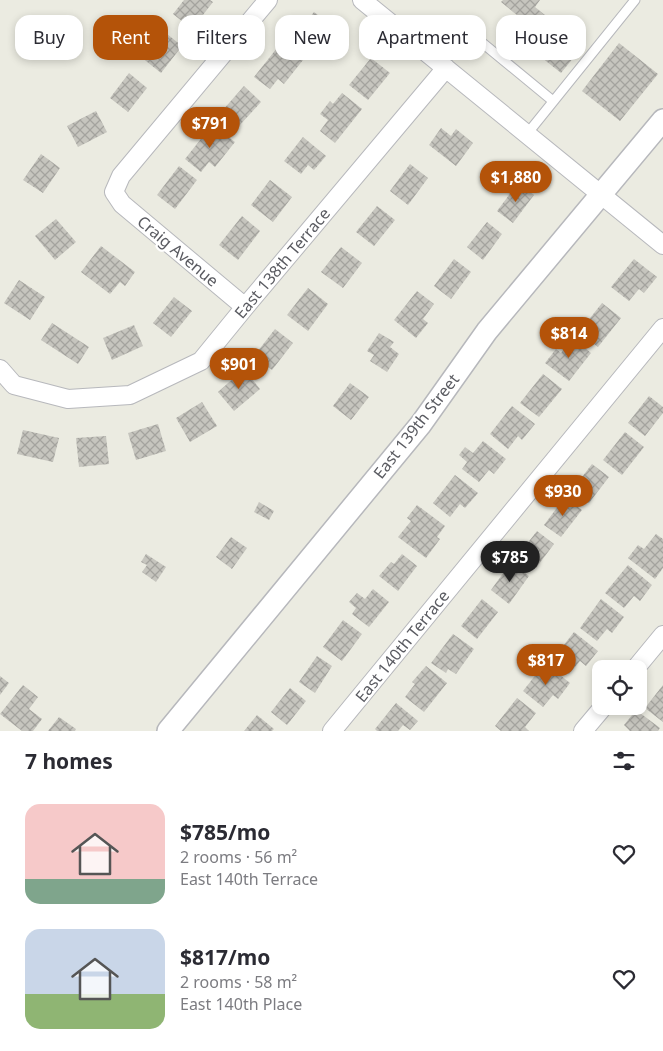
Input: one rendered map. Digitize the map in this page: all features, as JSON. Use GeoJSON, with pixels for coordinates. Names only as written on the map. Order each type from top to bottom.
{"type":"FeatureCollection","features":[{"type":"Feature","properties":{"kind":"street","name":"Craig Avenue"},"geometry":{"type":"LineString","coordinates":[[244,307],[122,204],[114,192],[121,176],[268,0]]}},
{"type":"Feature","properties":{"kind":"street"},"geometry":{"type":"LineString","coordinates":[[362,0],[663,244]]}},
{"type":"Feature","properties":{"kind":"street","name":"East 138th Terrace"},"geometry":{"type":"LineString","coordinates":[[0,369],[14,385],[68,399],[130,395],[201,361],[443,66]]}},
{"type":"Feature","properties":{"kind":"street","name":"East 139th Street"},"geometry":{"type":"LineString","coordinates":[[168,731],[421,424],[487,331],[663,120]]}},
{"type":"Feature","properties":{"kind":"street","name":"East 140th Terrace"},"geometry":{"type":"LineString","coordinates":[[332,731],[663,328]]}},
{"type":"Feature","properties":{"kind":"street"},"geometry":{"type":"LineString","coordinates":[[642,660],[663,635]]}},
{"type":"Feature","properties":{"kind":"street"},"geometry":{"type":"LineString","coordinates":[[583,731],[596,715]]}},
{"type":"Feature","properties":{"kind":"lane"},"geometry":{"type":"LineString","coordinates":[[527,134],[634,0]]}},
{"type":"Feature","properties":{"kind":"lane"},"geometry":{"type":"LineString","coordinates":[[443,66],[465,34],[474,36],[553,101]]}},
{"type":"Feature","properties":{"kind":"building"},"geometry":{"type":"Polygon","coordinates":[[[184,0],[210,0],[213,2],[203,15],[178,15],[178,18],[173,14],[184,0]]]}},
{"type":"Feature","properties":{"kind":"building"},"geometry":{"type":"Polygon","coordinates":[[[503,0],[540,0],[535,7],[545,15],[517,15],[501,2],[503,0]]]}},
{"type":"Feature","properties":{"kind":"building"},"geometry":{"type":"Polygon","coordinates":[[[168,35],[178,43],[178,51],[161,73],[145,60],[168,60],[168,35]]]}},
{"type":"Feature","properties":{"kind":"building"},"geometry":{"type":"Polygon","coordinates":[[[619,43],[658,74],[620,121],[582,91],[619,43]]]}},
{"type":"Feature","properties":{"kind":"building"},"geometry":{"type":"Polygon","coordinates":[[[275,51],[275,60],[303,60],[284,84],[278,79],[270,89],[254,77],[275,51]]]}},
{"type":"Feature","properties":{"kind":"building"},"geometry":{"type":"Polygon","coordinates":[[[369,60],[374,60],[390,73],[368,100],[349,85],[369,60]]]}},
{"type":"Feature","properties":{"kind":"building"},"geometry":{"type":"Polygon","coordinates":[[[545,60],[572,60],[561,73],[545,60]]]}},
{"type":"Feature","properties":{"kind":"building"},"geometry":{"type":"Polygon","coordinates":[[[129,73],[147,88],[128,112],[110,98],[129,73]]]}},
{"type":"Feature","properties":{"kind":"building"},"geometry":{"type":"Polygon","coordinates":[[[244,86],[261,102],[239,126],[222,111],[244,86]]]}},
{"type":"Feature","properties":{"kind":"building"},"geometry":{"type":"Polygon","coordinates":[[[342,93],[362,109],[335,143],[320,131],[328,120],[320,114],[330,101],[333,104],[342,93]]]}},
{"type":"Feature","properties":{"kind":"building"},"geometry":{"type":"Polygon","coordinates":[[[96,111],[107,132],[78,147],[67,126],[96,111]]]}},
{"type":"Feature","properties":{"kind":"building"},"geometry":{"type":"Polygon","coordinates":[[[212,125],[235,142],[215,167],[209,162],[201,172],[185,159],[212,125]]]}},
{"type":"Feature","properties":{"kind":"building"},"geometry":{"type":"Polygon","coordinates":[[[441,128],[451,136],[456,129],[473,143],[456,166],[429,145],[441,128]]]}},
{"type":"Feature","properties":{"kind":"building"},"geometry":{"type":"Polygon","coordinates":[[[303,137],[326,156],[314,170],[308,165],[301,174],[284,161],[303,137]]]}},
{"type":"Feature","properties":{"kind":"building"},"geometry":{"type":"Polygon","coordinates":[[[41,154],[60,168],[43,193],[23,180],[41,154]]]}},
{"type":"Feature","properties":{"kind":"building"},"geometry":{"type":"Polygon","coordinates":[[[410,164],[428,178],[408,205],[390,191],[410,164]]]}},
{"type":"Feature","properties":{"kind":"building"},"geometry":{"type":"Polygon","coordinates":[[[179,166],[197,180],[175,209],[157,195],[179,166]]]}},
{"type":"Feature","properties":{"kind":"building"},"geometry":{"type":"Polygon","coordinates":[[[270,180],[292,197],[273,222],[251,205],[270,180]]]}},
{"type":"Feature","properties":{"kind":"building"},"geometry":{"type":"Polygon","coordinates":[[[518,183],[534,195],[513,223],[497,211],[518,183]]]}},
{"type":"Feature","properties":{"kind":"building"},"geometry":{"type":"Polygon","coordinates":[[[377,206],[395,220],[374,246],[356,232],[377,206]]]}},
{"type":"Feature","properties":{"kind":"building"},"geometry":{"type":"Polygon","coordinates":[[[242,216],[260,231],[238,260],[219,245],[242,216]]]}},
{"type":"Feature","properties":{"kind":"building"},"geometry":{"type":"Polygon","coordinates":[[[56,219],[76,242],[55,260],[35,236],[56,219]]]}},
{"type":"Feature","properties":{"kind":"building"},"geometry":{"type":"Polygon","coordinates":[[[487,222],[502,234],[483,260],[467,247],[487,222]]]}},
{"type":"Feature","properties":{"kind":"building"},"geometry":{"type":"Polygon","coordinates":[[[101,246],[135,272],[125,286],[120,282],[110,294],[81,272],[101,246]]]}},
{"type":"Feature","properties":{"kind":"building"},"geometry":{"type":"Polygon","coordinates":[[[341,247],[362,263],[343,288],[321,272],[341,247]]]}},
{"type":"Feature","properties":{"kind":"building"},"geometry":{"type":"Polygon","coordinates":[[[454,259],[471,272],[451,299],[434,286],[454,259]]]}},
{"type":"Feature","properties":{"kind":"building"},"geometry":{"type":"Polygon","coordinates":[[[634,259],[657,277],[644,293],[639,289],[629,301],[611,287],[634,259]]]}},
{"type":"Feature","properties":{"kind":"building"},"geometry":{"type":"Polygon","coordinates":[[[19,280],[45,297],[30,320],[4,303],[19,280]]]}},
{"type":"Feature","properties":{"kind":"building"},"geometry":{"type":"Polygon","coordinates":[[[308,288],[328,304],[308,331],[287,315],[308,288]]]}},
{"type":"Feature","properties":{"kind":"building"},"geometry":{"type":"Polygon","coordinates":[[[417,291],[434,304],[423,319],[428,323],[416,338],[394,320],[417,291]]]}},
{"type":"Feature","properties":{"kind":"building"},"geometry":{"type":"Polygon","coordinates":[[[174,297],[192,311],[171,337],[153,323],[174,297]]]}},
{"type":"Feature","properties":{"kind":"building"},"geometry":{"type":"Polygon","coordinates":[[[602,303],[621,318],[598,347],[579,332],[602,303]]]}},
{"type":"Feature","properties":{"kind":"building"},"geometry":{"type":"Polygon","coordinates":[[[52,323],[89,347],[78,364],[41,340],[52,323]]]}},
{"type":"Feature","properties":{"kind":"building"},"geometry":{"type":"Polygon","coordinates":[[[134,325],[143,346],[112,360],[103,338],[134,325]]]}},
{"type":"Feature","properties":{"kind":"building"},"geometry":{"type":"Polygon","coordinates":[[[275,329],[293,343],[272,370],[254,356],[275,329]]]}},
{"type":"Feature","properties":{"kind":"building"},"geometry":{"type":"Polygon","coordinates":[[[379,333],[394,342],[390,347],[399,354],[387,372],[370,361],[374,355],[367,351],[379,333]]]}},
{"type":"Feature","properties":{"kind":"building"},"geometry":{"type":"Polygon","coordinates":[[[573,338],[591,353],[569,381],[545,363],[556,349],[561,353],[573,338]]]}},
{"type":"Feature","properties":{"kind":"building"},"geometry":{"type":"Polygon","coordinates":[[[244,369],[260,389],[234,411],[218,392],[244,369]]]}},
{"type":"Feature","properties":{"kind":"building"},"geometry":{"type":"Polygon","coordinates":[[[543,374],[562,389],[539,417],[520,403],[543,374]]]}},
{"type":"Feature","properties":{"kind":"building"},"geometry":{"type":"Polygon","coordinates":[[[350,383],[369,397],[351,420],[333,406],[350,383]]]}},
{"type":"Feature","properties":{"kind":"building"},"geometry":{"type":"Polygon","coordinates":[[[649,396],[663,407],[663,413],[645,436],[628,423],[649,396]]]}},
{"type":"Feature","properties":{"kind":"building"},"geometry":{"type":"Polygon","coordinates":[[[202,402],[217,426],[190,442],[176,418],[202,402]]]}},
{"type":"Feature","properties":{"kind":"building"},"geometry":{"type":"Polygon","coordinates":[[[512,406],[535,424],[522,440],[518,436],[508,449],[490,434],[512,406]]]}},
{"type":"Feature","properties":{"kind":"building"},"geometry":{"type":"Polygon","coordinates":[[[158,424],[166,451],[136,460],[128,433],[158,424]]]}},
{"type":"Feature","properties":{"kind":"building"},"geometry":{"type":"Polygon","coordinates":[[[23,430],[59,438],[53,462],[17,454],[23,430]]]}},
{"type":"Feature","properties":{"kind":"building"},"geometry":{"type":"Polygon","coordinates":[[[625,432],[644,447],[622,475],[603,460],[625,432]]]}},
{"type":"Feature","properties":{"kind":"building"},"geometry":{"type":"Polygon","coordinates":[[[106,436],[109,464],[79,467],[76,438],[106,436]]]}},
{"type":"Feature","properties":{"kind":"building"},"geometry":{"type":"Polygon","coordinates":[[[483,441],[506,459],[494,474],[489,470],[479,482],[462,469],[467,462],[459,455],[465,447],[473,453],[483,441]]]}},
{"type":"Feature","properties":{"kind":"building"},"geometry":{"type":"Polygon","coordinates":[[[592,464],[609,477],[589,503],[572,490],[592,464]]]}},
{"type":"Feature","properties":{"kind":"building"},"geometry":{"type":"Polygon","coordinates":[[[455,475],[478,493],[465,508],[460,504],[450,517],[433,503],[455,475]]]}},
{"type":"Feature","properties":{"kind":"building"},"geometry":{"type":"Polygon","coordinates":[[[565,497],[582,510],[561,537],[544,525],[565,497]]]}},
{"type":"Feature","properties":{"kind":"building"},"geometry":{"type":"Polygon","coordinates":[[[259,502],[274,511],[269,520],[254,512],[259,502]]]}},
{"type":"Feature","properties":{"kind":"building"},"geometry":{"type":"Polygon","coordinates":[[[417,505],[445,526],[437,537],[440,539],[426,558],[398,537],[411,521],[407,518],[417,505]]]}},
{"type":"Feature","properties":{"kind":"building"},"geometry":{"type":"Polygon","coordinates":[[[537,531],[554,544],[536,568],[519,554],[537,531]]]}},
{"type":"Feature","properties":{"kind":"building"},"geometry":{"type":"Polygon","coordinates":[[[656,534],[663,539],[663,568],[655,579],[628,558],[638,545],[644,549],[656,534]]]}},
{"type":"Feature","properties":{"kind":"building"},"geometry":{"type":"Polygon","coordinates":[[[231,537],[247,548],[232,569],[216,557],[231,537]]]}},
{"type":"Feature","properties":{"kind":"building"},"geometry":{"type":"Polygon","coordinates":[[[146,554],[166,567],[156,582],[142,572],[147,565],[141,562],[146,554]]]}},
{"type":"Feature","properties":{"kind":"building"},"geometry":{"type":"Polygon","coordinates":[[[402,554],[417,566],[398,591],[379,576],[391,562],[394,564],[402,554]]]}},
{"type":"Feature","properties":{"kind":"building"},"geometry":{"type":"Polygon","coordinates":[[[511,562],[529,576],[509,604],[491,590],[511,562]]]}},
{"type":"Feature","properties":{"kind":"building"},"geometry":{"type":"Polygon","coordinates":[[[628,565],[652,585],[640,601],[634,596],[624,608],[605,593],[628,565]]]}},
{"type":"Feature","properties":{"kind":"building"},"geometry":{"type":"Polygon","coordinates":[[[373,589],[389,602],[369,627],[352,614],[356,608],[349,602],[357,593],[365,599],[373,589]]]}},
{"type":"Feature","properties":{"kind":"building"},"geometry":{"type":"Polygon","coordinates":[[[482,599],[498,612],[477,639],[461,626],[482,599]]]}},
{"type":"Feature","properties":{"kind":"building"},"geometry":{"type":"Polygon","coordinates":[[[601,599],[624,617],[612,633],[607,629],[597,641],[580,628],[601,599]]]}},
{"type":"Feature","properties":{"kind":"building"},"geometry":{"type":"Polygon","coordinates":[[[343,620],[362,634],[342,661],[323,647],[343,620]]]}},
{"type":"Feature","properties":{"kind":"building"},"geometry":{"type":"Polygon","coordinates":[[[574,632],[598,651],[586,666],[580,661],[569,674],[552,660],[574,632]]]}},
{"type":"Feature","properties":{"kind":"building"},"geometry":{"type":"Polygon","coordinates":[[[453,634],[474,649],[456,674],[448,669],[446,673],[431,663],[453,634]]]}},
{"type":"Feature","properties":{"kind":"building"},"geometry":{"type":"Polygon","coordinates":[[[317,656],[332,666],[315,693],[299,682],[317,656]]]}},
{"type":"Feature","properties":{"kind":"building"},"geometry":{"type":"Polygon","coordinates":[[[545,663],[570,683],[558,699],[553,695],[543,707],[523,691],[545,663]]]}},
{"type":"Feature","properties":{"kind":"building"},"geometry":{"type":"Polygon","coordinates":[[[426,666],[447,683],[424,712],[405,697],[415,684],[412,682],[426,666]]]}},
{"type":"Feature","properties":{"kind":"building"},"geometry":{"type":"Polygon","coordinates":[[[0,676],[9,683],[0,695],[0,676]]]}},
{"type":"Feature","properties":{"kind":"building"},"geometry":{"type":"Polygon","coordinates":[[[23,685],[38,697],[29,709],[42,719],[33,731],[22,731],[0,714],[23,685]]]}},
{"type":"Feature","properties":{"kind":"building"},"geometry":{"type":"Polygon","coordinates":[[[663,685],[663,722],[647,710],[647,705],[663,685]]]}},
{"type":"Feature","properties":{"kind":"building"},"geometry":{"type":"Polygon","coordinates":[[[290,688],[306,701],[287,725],[271,712],[290,688]]]}},
{"type":"Feature","properties":{"kind":"building"},"geometry":{"type":"Polygon","coordinates":[[[517,698],[536,713],[525,727],[529,731],[501,731],[495,726],[517,698]]]}},
{"type":"Feature","properties":{"kind":"building"},"geometry":{"type":"Polygon","coordinates":[[[396,703],[418,721],[410,730],[403,725],[398,731],[377,731],[375,729],[396,703]]]}},
{"type":"Feature","properties":{"kind":"building"},"geometry":{"type":"Polygon","coordinates":[[[257,715],[274,729],[272,731],[244,731],[257,715]]]}},
{"type":"Feature","properties":{"kind":"building"},"geometry":{"type":"Polygon","coordinates":[[[632,715],[643,715],[660,728],[658,731],[630,731],[624,725],[632,715]]]}},
{"type":"Feature","properties":{"kind":"building"},"geometry":{"type":"Polygon","coordinates":[[[59,717],[76,729],[75,731],[48,731],[59,717]]]}}]}
